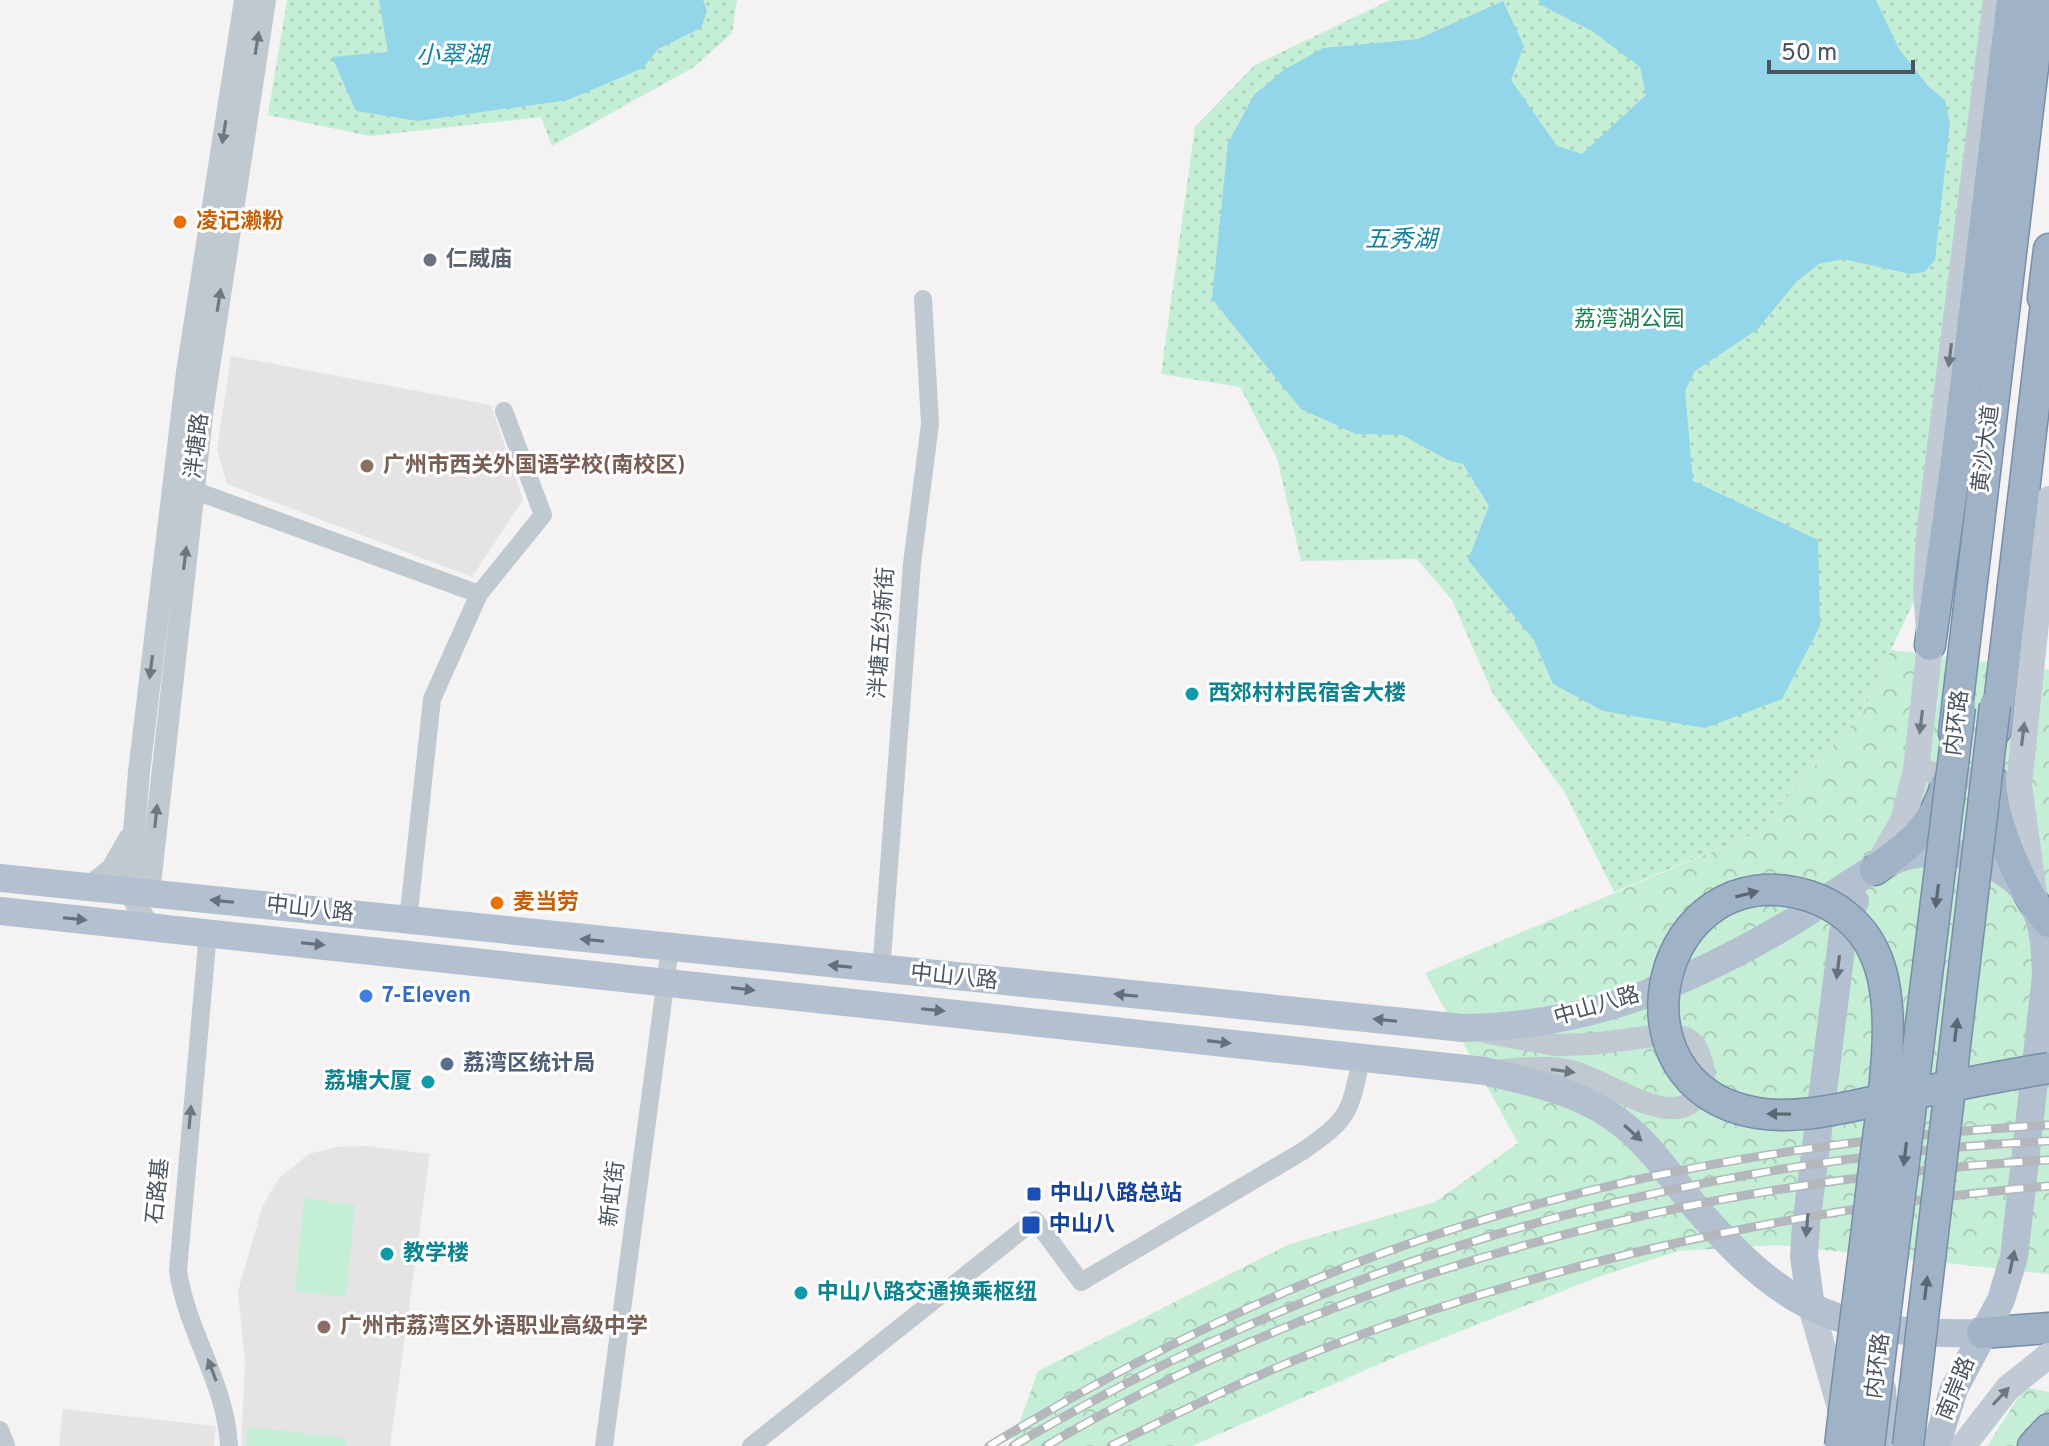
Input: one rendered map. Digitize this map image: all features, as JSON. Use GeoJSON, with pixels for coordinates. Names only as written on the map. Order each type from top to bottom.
{"type":"FeatureCollection","features":[{"type":"Feature","properties":{"kind":"highway"},"geometry":{"type":"LineString","coordinates":[[1930,645],[1956,461],[2012,0]]}},
{"type":"Feature","properties":{"kind":"highway","name":"黄沙大道"},"geometry":{"type":"LineString","coordinates":[[1875,870],[1905,848],[1931,821],[1942,802],[1949,776],[2043,0]]}},
{"type":"Feature","properties":{"kind":"highway","name":"内环路"},"geometry":{"type":"LineString","coordinates":[[1869,1446],[2043,0]]}},
{"type":"Feature","properties":{"kind":"highway","name":"内环路"},"geometry":{"type":"LineString","coordinates":[[1908,1446],[2049,249]]}},
{"type":"Feature","properties":{"kind":"highway","name":"黄沙大道"},"geometry":{"type":"LineString","coordinates":[[2044,904],[2010,813],[2005,784],[2043,392],[2049,278]]}},
{"type":"Feature","properties":{"kind":"highway"},"geometry":{"type":"LineString","coordinates":[[1840,1446],[1867,1230],[1878,1136],[1881,1107],[1882,1093],[1885,1002],[1875,953],[1864,933],[1844,914],[1823,901],[1786,890],[1746,893],[1726,900],[1695,922],[1678,945],[1662,996],[1666,1037],[1692,1080],[1717,1100],[1738,1109],[1760,1113],[1813,1113],[1854,1106],[1868,1103],[1882,1100],[1966,1083],[2049,1068]]}},
{"type":"Feature","properties":{"kind":"highway"},"geometry":{"type":"LineString","coordinates":[[1982,1333],[2049,1328]]}},
{"type":"Feature","properties":{"kind":"highway"},"geometry":{"type":"LineString","coordinates":[[2033,1446],[2049,1429]]}},
{"type":"Feature","properties":{"kind":"main road"},"geometry":{"type":"LineString","coordinates":[[1847,1446],[1840,1407],[1811,1307],[1804,1256],[1806,1225],[1840,956],[1850,913],[1896,838],[1916,770],[1930,645],[1926,590],[1929,535],[1996,0]]}},
{"type":"Feature","properties":{"kind":"main road"},"geometry":{"type":"LineString","coordinates":[[2005,784],[2040,664],[2049,499]]}},
{"type":"Feature","properties":{"kind":"main road"},"geometry":{"type":"LineString","coordinates":[[2010,813],[2040,863],[2044,904]]}},
{"type":"Feature","properties":{"kind":"main road","name":"中山八路"},"geometry":{"type":"LineString","coordinates":[[0,878],[881,971],[1463,1028],[1543,1022],[1638,997],[1741,952],[1875,870],[1921,853],[1974,858],[1996,866],[2044,904]]}},
{"type":"Feature","properties":{"kind":"main road","name":"南岸路"},"geometry":{"type":"LineString","coordinates":[[1947,1442],[1954,1389],[2009,1277],[2018,1228],[2046,976],[2044,904]]}},
{"type":"Feature","properties":{"kind":"main road","name":"中山八路"},"geometry":{"type":"LineString","coordinates":[[0,911],[665,980],[1485,1071],[1561,1090],[1625,1126],[1721,1237],[1759,1274],[1811,1307],[1846,1322],[1909,1332],[1982,1333]]}},
{"type":"Feature","properties":{"kind":"main road"},"geometry":{"type":"LineString","coordinates":[[1846,1322],[1877,1378],[1887,1415],[1886,1446]]}},
{"type":"Feature","properties":{"kind":"main road"},"geometry":{"type":"LineString","coordinates":[[1947,1442],[2049,1355]]}},
{"type":"Feature","properties":{"kind":"street"},"geometry":{"type":"LineString","coordinates":[[149,927],[139,892],[134,819],[187,372],[245,0]]}},
{"type":"Feature","properties":{"kind":"street","name":"泮塘路"},"geometry":{"type":"LineString","coordinates":[[139,892],[193,490],[265,0]]}},
{"type":"Feature","properties":{"kind":"street","name":"泮塘五约新街"},"geometry":{"type":"LineString","coordinates":[[881,971],[912,564],[930,424],[923,299]]}},
{"type":"Feature","properties":{"kind":"street"},"geometry":{"type":"LineString","coordinates":[[408,921],[432,699],[479,594],[543,515],[504,411]]}},
{"type":"Feature","properties":{"kind":"street"},"geometry":{"type":"LineString","coordinates":[[193,490],[479,594]]}},
{"type":"Feature","properties":{"kind":"street"},"geometry":{"type":"LineString","coordinates":[[1916,770],[2005,784]]}},
{"type":"Feature","properties":{"kind":"street"},"geometry":{"type":"LineString","coordinates":[[89,887],[112,869],[121,856],[134,819]]}},
{"type":"Feature","properties":{"kind":"street","name":"石路基"},"geometry":{"type":"LineString","coordinates":[[208,933],[178,1271],[186,1308],[221,1396],[229,1446]]}},
{"type":"Feature","properties":{"kind":"street","name":"新虹街"},"geometry":{"type":"LineString","coordinates":[[604,1446],[670,948]]}},
{"type":"Feature","properties":{"kind":"street"},"geometry":{"type":"LineString","coordinates":[[1463,1028],[1555,1045],[1676,1035],[1692,1042],[1704,1071],[1701,1091],[1694,1100],[1668,1109],[1650,1107],[1606,1082],[1572,1071],[1522,1068],[1485,1071]]}},
{"type":"Feature","properties":{"kind":"street"},"geometry":{"type":"LineString","coordinates":[[751,1446],[1035,1220],[1081,1282],[1303,1151],[1336,1128],[1351,1108],[1361,1059]]}},
{"type":"Feature","properties":{"kind":"street"},"geometry":{"type":"LineString","coordinates":[[1887,1415],[1918,1415],[1947,1442]]}},
{"type":"Feature","properties":{"kind":"street"},"geometry":{"type":"LineString","coordinates":[[0,1430],[6,1446]]}},
{"type":"Feature","properties":{"kind":"shaded area","name":"广州市西关外国语学校(南校区)"},"geometry":{"type":"Polygon","coordinates":[[[231,356],[491,405],[523,500],[472,577],[227,484],[217,449],[231,356]]]}},
{"type":"Feature","properties":{"kind":"shaded area","name":"广州市荔湾区外语职业高级中学"},"geometry":{"type":"Polygon","coordinates":[[[367,1146],[430,1154],[390,1446],[241,1446],[245,1363],[238,1291],[263,1205],[280,1177],[309,1154],[337,1147],[367,1146]]]}},
{"type":"Feature","properties":{"kind":"shaded area"},"geometry":{"type":"Polygon","coordinates":[[[63,1409],[216,1426],[214,1446],[59,1446],[63,1409]]]}},
{"type":"Feature","properties":{"kind":"green space","name":"小翠湖"},"geometry":{"type":"Polygon","coordinates":[[[287,0],[737,0],[732,33],[694,67],[552,146],[541,117],[370,136],[268,115],[287,0]]]}},
{"type":"Feature","properties":{"kind":"green space","name":"五秀湖"},"geometry":{"type":"Polygon","coordinates":[[[1390,0],[1987,0],[1919,590],[1861,714],[1754,834],[1614,892],[1565,793],[1493,694],[1452,600],[1417,559],[1301,561],[1277,458],[1240,387],[1161,374],[1195,127],[1255,65],[1390,0]]]}},
{"type":"Feature","properties":{"kind":"green space"},"geometry":{"type":"Polygon","coordinates":[[[1891,650],[2049,670],[2049,1274],[1777,1245],[1678,1251],[1598,1277],[1400,1355],[1192,1446],[1011,1446],[1038,1371],[1290,1244],[1435,1202],[1518,1143],[1425,973],[1754,834],[1861,714],[1891,650]]]}},
{"type":"Feature","properties":{"kind":"green space"},"geometry":{"type":"Polygon","coordinates":[[[304,1198],[355,1205],[346,1297],[295,1291],[304,1198]]]}},
{"type":"Feature","properties":{"kind":"green space"},"geometry":{"type":"Polygon","coordinates":[[[2025,1387],[2049,1392],[2049,1446],[1987,1446],[2025,1387]]]}},
{"type":"Feature","properties":{"kind":"green space"},"geometry":{"type":"Polygon","coordinates":[[[247,1427],[346,1438],[345,1446],[246,1446],[247,1427]]]}},
{"type":"Feature","properties":{"kind":"water","name":"小翠湖"},"geometry":{"type":"Polygon","coordinates":[[[379,0],[703,0],[707,11],[701,28],[658,49],[643,68],[568,100],[418,121],[356,111],[332,57],[388,52],[379,0]]]}},
{"type":"Feature","properties":{"kind":"water","name":"五秀湖"},"geometry":{"type":"Polygon","coordinates":[[[1539,0],[1876,0],[1899,49],[1928,86],[1945,100],[1950,123],[1935,260],[1925,272],[1910,274],[1843,259],[1819,264],[1796,282],[1758,329],[1695,371],[1685,391],[1693,481],[1818,540],[1820,626],[1782,699],[1705,728],[1603,711],[1553,684],[1534,640],[1468,560],[1489,506],[1463,464],[1448,460],[1402,435],[1356,434],[1301,409],[1212,299],[1228,143],[1254,95],[1284,70],[1323,48],[1418,39],[1503,1],[1524,46],[1511,80],[1557,146],[1582,154],[1646,95],[1640,67],[1592,31],[1541,5],[1539,0]]]}},
{"type":"Feature","properties":{"kind":"railway"},"geometry":{"type":"LineString","coordinates":[[989,1446],[1092,1386],[1253,1306],[1364,1260],[1496,1216],[1652,1176],[1731,1161],[1890,1138],[2049,1125]]}},
{"type":"Feature","properties":{"kind":"railway"},"geometry":{"type":"LineString","coordinates":[[1013,1446],[1134,1379],[1258,1321],[1384,1271],[1512,1230],[1643,1196],[1776,1170],[1912,1152],[2049,1141]]}},
{"type":"Feature","properties":{"kind":"railway"},"geometry":{"type":"LineString","coordinates":[[1046,1446],[1162,1383],[1281,1329],[1404,1283],[1530,1244],[1658,1212],[1788,1188],[1918,1171],[2049,1160]]}},
{"type":"Feature","properties":{"kind":"railway"},"geometry":{"type":"LineString","coordinates":[[1111,1446],[1240,1384],[1320,1350],[1408,1318],[1587,1265],[1678,1242],[1863,1208],[2049,1186]]}},
{"type":"Feature","properties":{"kind":"place","name":"凌记濑粉"},"geometry":{"type":"Point","coordinates":[180,222]}},
{"type":"Feature","properties":{"kind":"place","name":"仁威庙"},"geometry":{"type":"Point","coordinates":[430,260]}},
{"type":"Feature","properties":{"kind":"place","name":"广州市西关外国语学校(南校区)"},"geometry":{"type":"Point","coordinates":[367,466]}},
{"type":"Feature","properties":{"kind":"place","name":"西郊村村民宿舍大楼"},"geometry":{"type":"Point","coordinates":[1192,694]}},
{"type":"Feature","properties":{"kind":"place","name":"麦当劳"},"geometry":{"type":"Point","coordinates":[497,903]}},
{"type":"Feature","properties":{"kind":"place","name":"7-Eleven"},"geometry":{"type":"Point","coordinates":[366,996]}},
{"type":"Feature","properties":{"kind":"place","name":"荔湾区统计局"},"geometry":{"type":"Point","coordinates":[447,1064]}},
{"type":"Feature","properties":{"kind":"place","name":"荔塘大厦"},"geometry":{"type":"Point","coordinates":[428,1082]}},
{"type":"Feature","properties":{"kind":"place","name":"中山八路总站"},"geometry":{"type":"Point","coordinates":[1034,1194]}},
{"type":"Feature","properties":{"kind":"place","name":"中山八"},"geometry":{"type":"Point","coordinates":[1031,1225]}},
{"type":"Feature","properties":{"kind":"place","name":"教学楼"},"geometry":{"type":"Point","coordinates":[387,1254]}},
{"type":"Feature","properties":{"kind":"place","name":"中山八路交通换乘枢纽"},"geometry":{"type":"Point","coordinates":[801,1293]}},
{"type":"Feature","properties":{"kind":"place","name":"广州市荔湾区外语职业高级中学"},"geometry":{"type":"Point","coordinates":[324,1327]}},
{"type":"Feature","properties":{"kind":"park label","name":"荔湾湖公园"},"geometry":{"type":"Point","coordinates":[1629,320]}}]}
